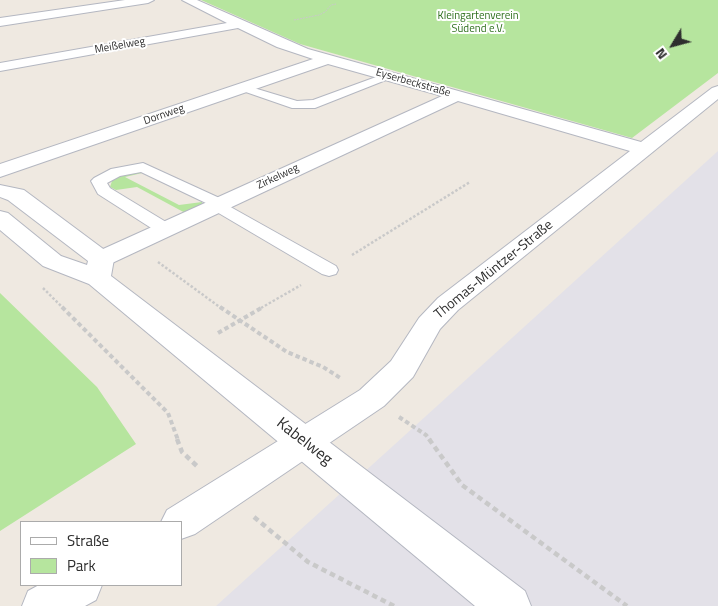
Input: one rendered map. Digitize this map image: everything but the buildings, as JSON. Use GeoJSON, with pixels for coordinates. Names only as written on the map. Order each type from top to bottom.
{"type":"FeatureCollection","features":[{"type":"Feature","properties":{"kind":"street"},"geometry":{"type":"LineString","coordinates":[[0,22],[148,0]]}},
{"type":"Feature","properties":{"kind":"street","name":"Eyserbeckstraße"},"geometry":{"type":"LineString","coordinates":[[188,0],[282,44],[328,59],[644,149]]}},
{"type":"Feature","properties":{"kind":"street","name":"Meißelweg"},"geometry":{"type":"LineString","coordinates":[[0,67],[240,24]]}},
{"type":"Feature","properties":{"kind":"street","name":"Dornweg"},"geometry":{"type":"LineString","coordinates":[[0,171],[328,59]]}},
{"type":"Feature","properties":{"kind":"street","name":"Thomas-Müntzer-Straße"},"geometry":{"type":"LineString","coordinates":[[182,521],[372,398],[402,369],[429,324],[448,304],[718,92]]}},
{"type":"Feature","properties":{"kind":"street","name":"Zirkelweg"},"geometry":{"type":"LineString","coordinates":[[100,268],[133,243],[456,96]]}},
{"type":"Feature","properties":{"kind":"street","name":"Kabelweg"},"geometry":{"type":"LineString","coordinates":[[0,191],[16,195],[304,442],[510,606]]}},
{"type":"Feature","properties":{"kind":"street","name":"Kabelweg"},"geometry":{"type":"LineString","coordinates":[[0,218],[52,261],[100,268]]}},
{"type":"Feature","properties":{"kind":"street"},"geometry":{"type":"LineString","coordinates":[[44,606],[79,586]]}},
{"type":"Feature","properties":{"kind":"lane"},"geometry":{"type":"LineString","coordinates":[[244,88],[296,105],[315,104],[387,76]]}},
{"type":"Feature","properties":{"kind":"lane"},"geometry":{"type":"LineString","coordinates":[[165,228],[104,192],[99,181],[116,172],[143,167],[218,205],[329,270]]}},
{"type":"Feature","properties":{"kind":"path"},"geometry":{"type":"LineString","coordinates":[[133,243],[239,321],[287,352],[323,367],[426,435],[462,485],[627,606]]}},
{"type":"Feature","properties":{"kind":"path"},"geometry":{"type":"LineString","coordinates":[[37,283],[168,413],[182,452],[225,492],[308,562],[394,606]]}},
{"type":"Feature","properties":{"kind":"shaded area"},"geometry":{"type":"Polygon","coordinates":[[[718,151],[718,606],[216,606],[383,455],[718,151]]]}},
{"type":"Feature","properties":{"kind":"green space","name":"Kleingartenverein Südend e.V."},"geometry":{"type":"Polygon","coordinates":[[[201,0],[718,0],[718,73],[632,138],[300,44],[201,0]]]}},
{"type":"Feature","properties":{"kind":"green space"},"geometry":{"type":"Polygon","coordinates":[[[135,172],[142,173],[125,177],[179,205],[202,202],[202,207],[189,215],[137,187],[116,190],[110,187],[113,178],[135,172]]]}},
{"type":"Feature","properties":{"kind":"green space"},"geometry":{"type":"Polygon","coordinates":[[[0,293],[97,387],[136,444],[0,531],[0,293]]]}}]}
